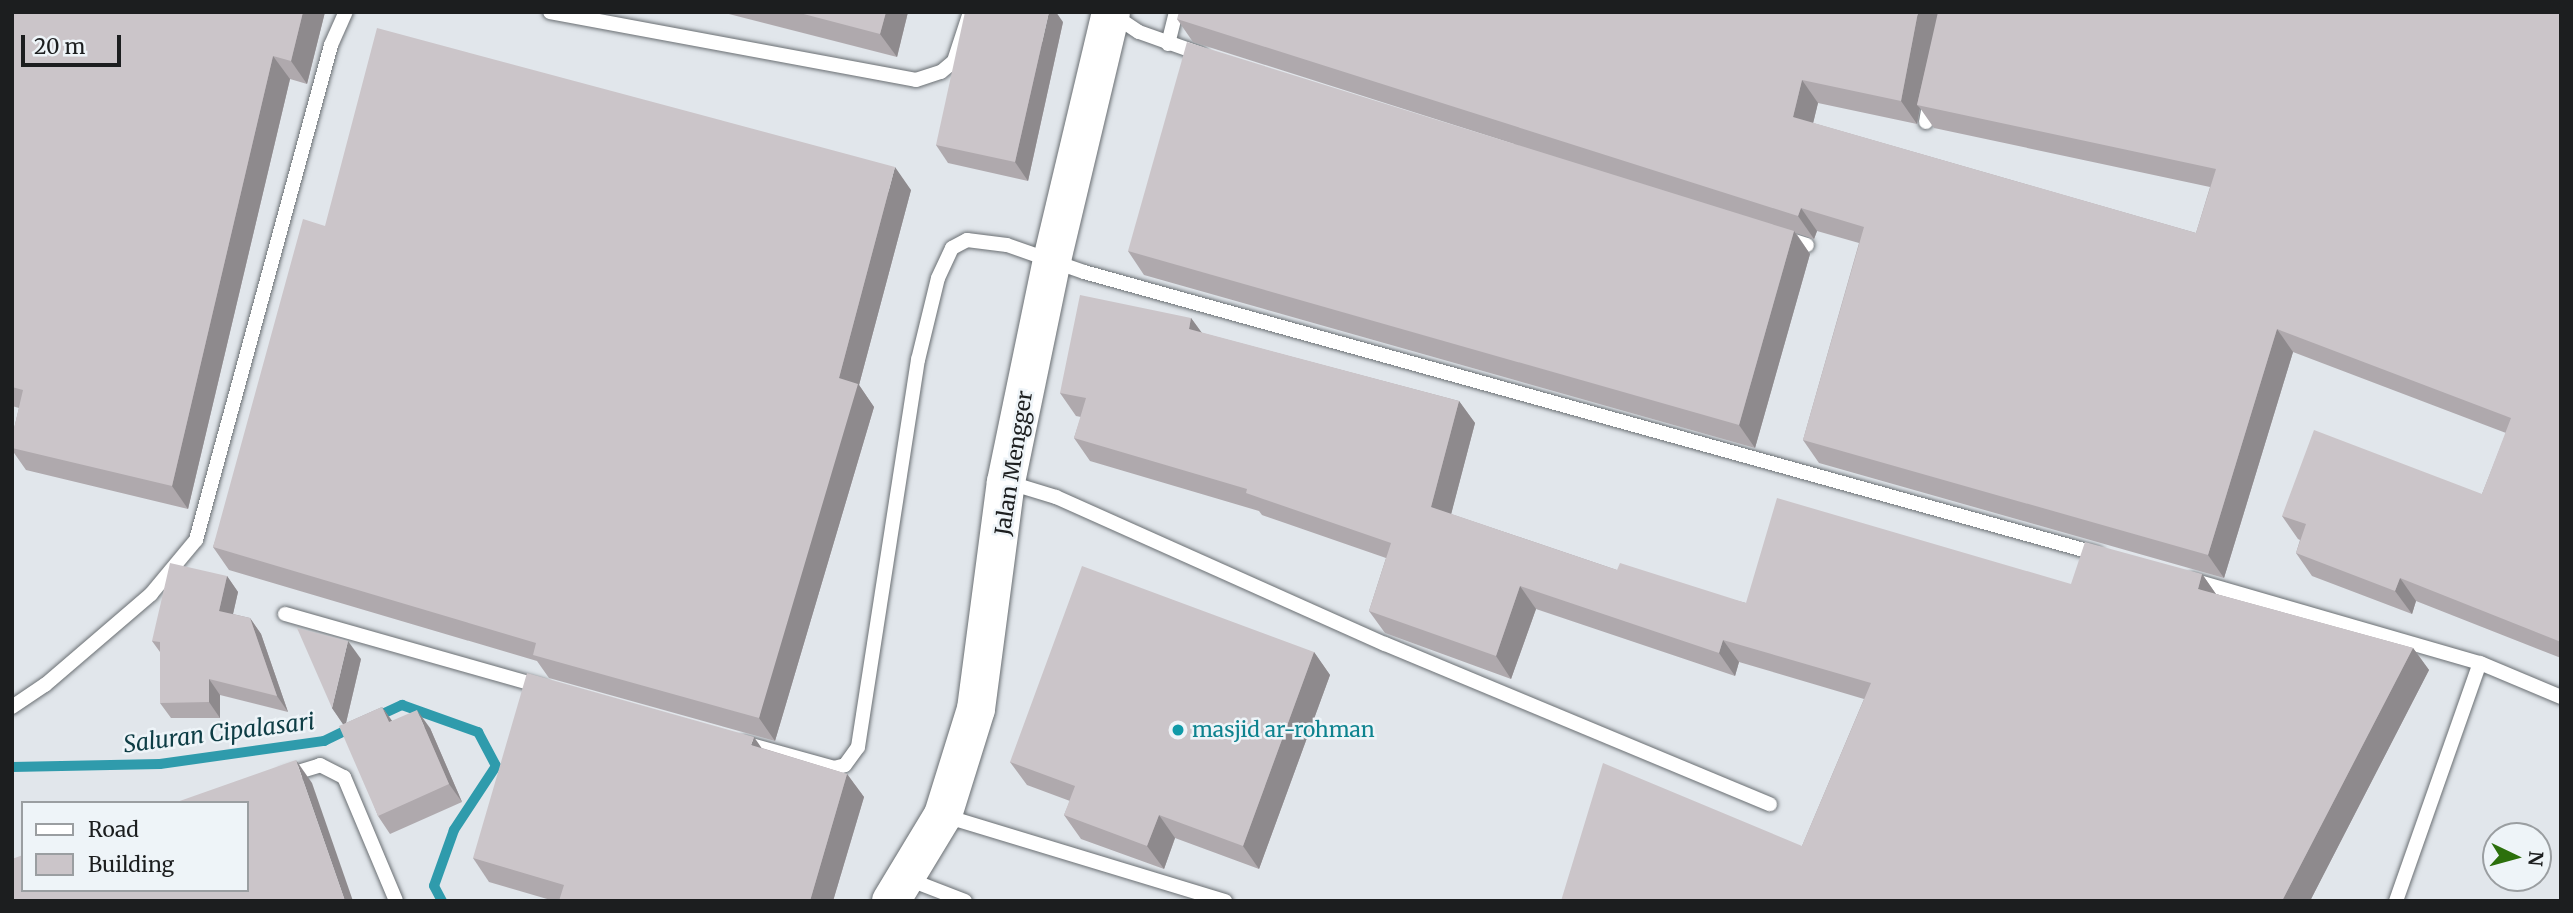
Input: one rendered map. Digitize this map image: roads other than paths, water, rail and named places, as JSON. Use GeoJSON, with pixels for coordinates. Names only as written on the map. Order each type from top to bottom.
{"type":"FeatureCollection","features":[{"type":"Feature","properties":{"kind":"street","name":"Jalan Mengger"},"geometry":{"type":"LineString","coordinates":[[899,890],[943,815],[976,709],[1006,482],[1052,260],[1111,13]]}},
{"type":"Feature","properties":{"kind":"lane"},"geometry":{"type":"LineString","coordinates":[[12,707],[45,685],[151,594],[196,540],[331,45],[346,12]]}},
{"type":"Feature","properties":{"kind":"lane"},"geometry":{"type":"LineString","coordinates":[[550,12],[916,80],[941,72],[954,61],[970,12]]}},
{"type":"Feature","properties":{"kind":"lane"},"geometry":{"type":"LineString","coordinates":[[1168,44],[1176,12]]}},
{"type":"Feature","properties":{"kind":"lane"},"geometry":{"type":"LineString","coordinates":[[1111,13],[1168,44],[1221,61]]}},
{"type":"Feature","properties":{"kind":"lane"},"geometry":{"type":"LineString","coordinates":[[1926,122],[1933,86]]}},
{"type":"Feature","properties":{"kind":"lane"},"geometry":{"type":"LineString","coordinates":[[1768,232],[1807,245]]}},
{"type":"Feature","properties":{"kind":"lane"},"geometry":{"type":"LineString","coordinates":[[730,739],[834,768],[853,758],[918,360],[939,278],[952,248],[967,240],[1007,245],[1052,260],[2117,559]]}},
{"type":"Feature","properties":{"kind":"lane"},"geometry":{"type":"LineString","coordinates":[[1006,482],[1056,497],[1385,644],[1770,804]]}},
{"type":"Feature","properties":{"kind":"lane"},"geometry":{"type":"LineString","coordinates":[[2171,574],[2480,663],[2561,697]]}},
{"type":"Feature","properties":{"kind":"lane"},"geometry":{"type":"LineString","coordinates":[[285,614],[555,690]]}},
{"type":"Feature","properties":{"kind":"lane"},"geometry":{"type":"LineString","coordinates":[[2396,901],[2480,663]]}},
{"type":"Feature","properties":{"kind":"lane"},"geometry":{"type":"LineString","coordinates":[[269,780],[320,765],[344,777],[396,901]]}},
{"type":"Feature","properties":{"kind":"lane"},"geometry":{"type":"LineString","coordinates":[[943,815],[1225,901]]}},
{"type":"Feature","properties":{"kind":"lane"},"geometry":{"type":"LineString","coordinates":[[899,890],[965,901]]}},
{"type":"Feature","properties":{"kind":"waterway","name":"Saluran Cipalasari"},"geometry":{"type":"LineString","coordinates":[[376,717],[402,705],[478,732],[496,766],[454,830],[434,886],[442,901]]}},
{"type":"Feature","properties":{"kind":"waterway","name":"Saluran Cipalasari"},"geometry":{"type":"LineString","coordinates":[[12,767],[160,764],[324,741],[353,727]]}},
{"type":"Feature","properties":{"kind":"place","name":"masjid ar-rohman"},"geometry":{"type":"Point","coordinates":[1178,730]}}]}
